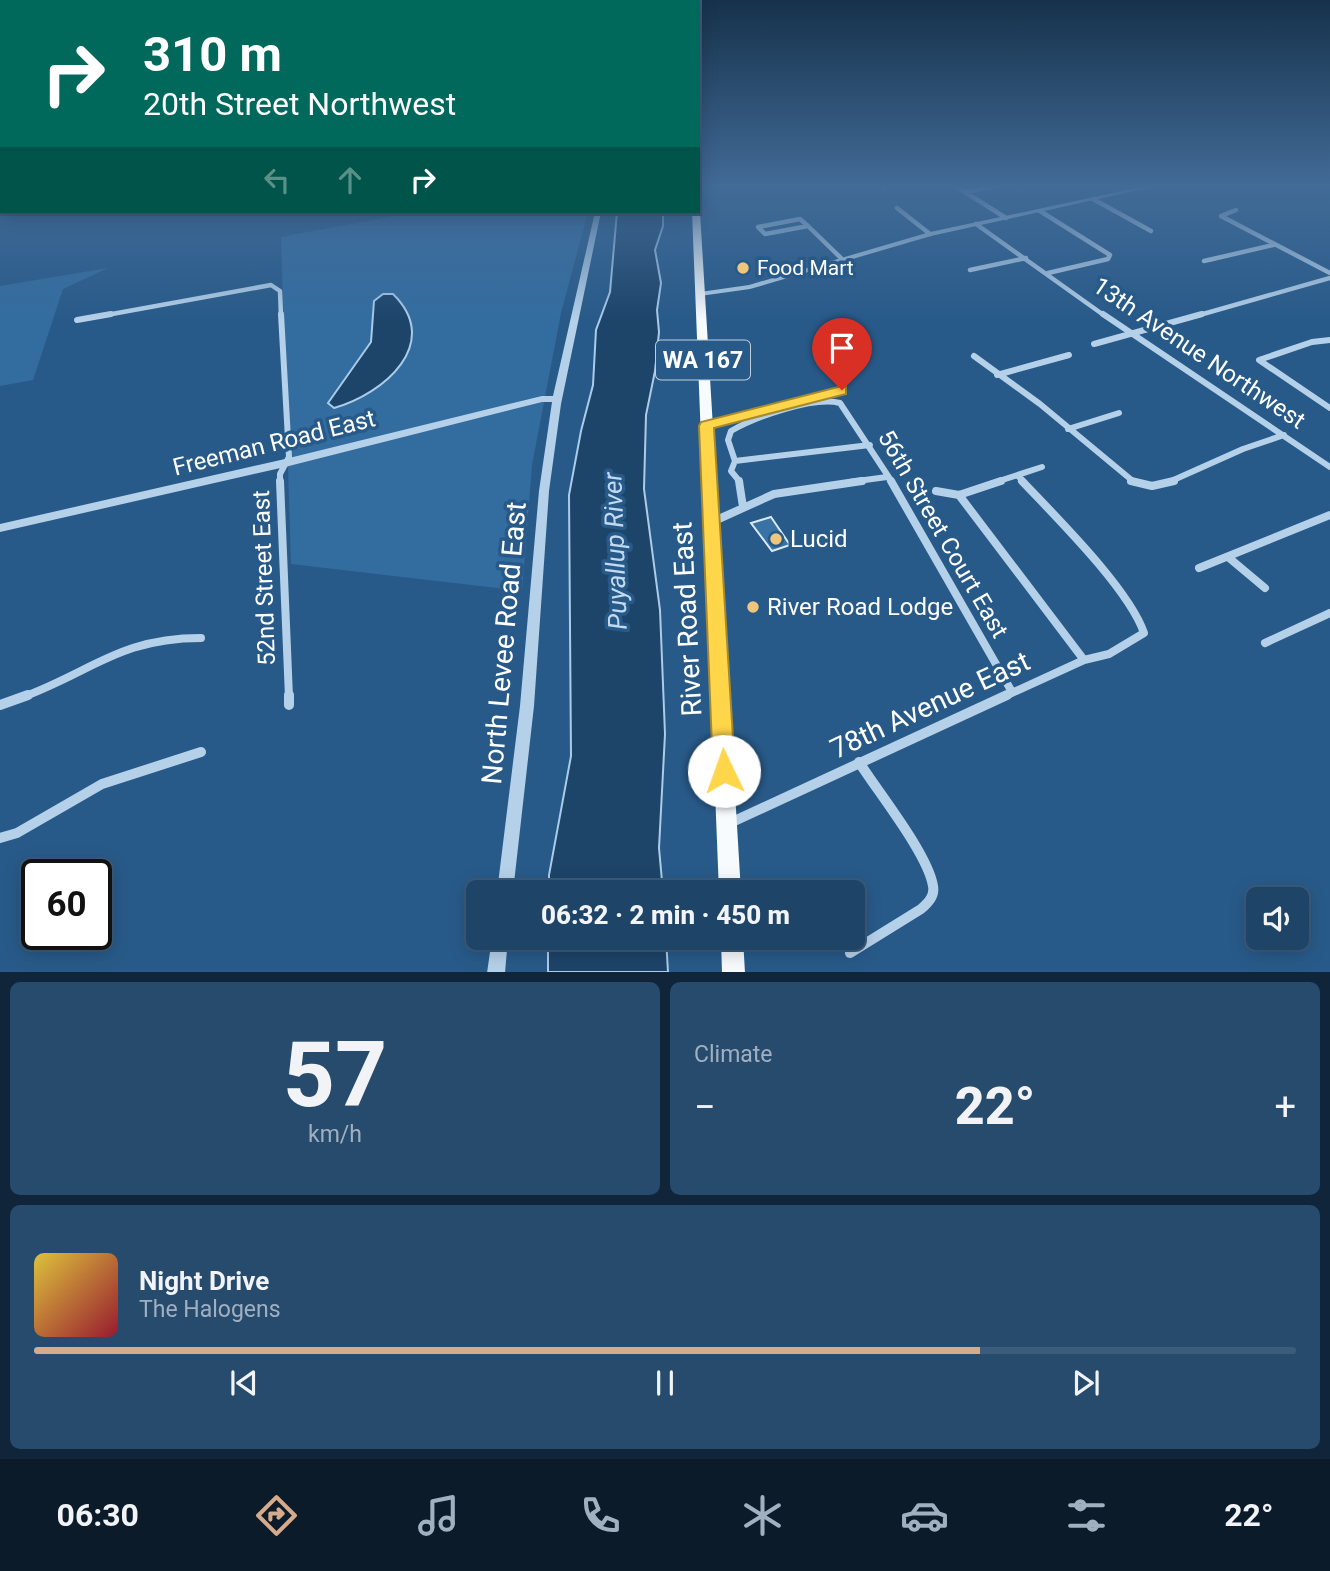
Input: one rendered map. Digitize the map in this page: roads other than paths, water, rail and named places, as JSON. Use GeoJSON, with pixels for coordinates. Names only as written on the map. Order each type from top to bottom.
{"type":"FeatureCollection","features":[{"type":"Feature","properties":{"kind":"main road","name":"WA 167"},"geometry":{"type":"LineString","coordinates":[[697,230],[706,426]]}},
{"type":"Feature","properties":{"kind":"main road","name":"River Road East"},"geometry":{"type":"LineString","coordinates":[[706,426],[729,880]]}},
{"type":"Feature","properties":{"kind":"main road"},"geometry":{"type":"LineString","coordinates":[[733,950],[734,972]]}},
{"type":"Feature","properties":{"kind":"street","name":"North Levee Road East"},"geometry":{"type":"LineString","coordinates":[[506,880],[527,706],[544,491],[557,399],[594,230]]}},
{"type":"Feature","properties":{"kind":"street"},"geometry":{"type":"LineString","coordinates":[[761,230],[765,234],[785,230]]}},
{"type":"Feature","properties":{"kind":"street"},"geometry":{"type":"LineString","coordinates":[[812,230],[843,260]]}},
{"type":"Feature","properties":{"kind":"street"},"geometry":{"type":"LineString","coordinates":[[925,230],[930,234]]}},
{"type":"Feature","properties":{"kind":"street"},"geometry":{"type":"LineString","coordinates":[[700,294],[750,287],[949,230]]}},
{"type":"Feature","properties":{"kind":"street","name":"13th Avenue Northwest"},"geometry":{"type":"LineString","coordinates":[[984,230],[1330,467]]}},
{"type":"Feature","properties":{"kind":"street"},"geometry":{"type":"LineString","coordinates":[[1048,273],[1110,257],[1107,252],[1072,230]]}},
{"type":"Feature","properties":{"kind":"street"},"geometry":{"type":"LineString","coordinates":[[1246,230],[1330,276]]}},
{"type":"Feature","properties":{"kind":"street"},"geometry":{"type":"LineString","coordinates":[[1204,261],[1273,244]]}},
{"type":"Feature","properties":{"kind":"street"},"geometry":{"type":"LineString","coordinates":[[970,270],[1026,258]]}},
{"type":"Feature","properties":{"kind":"street"},"geometry":{"type":"LineString","coordinates":[[1094,344],[1330,276]]}},
{"type":"Feature","properties":{"kind":"street","name":"52nd Street East"},"geometry":{"type":"LineString","coordinates":[[77,320],[260,286],[276,286],[280,290],[289,457],[280,474],[289,705]]}},
{"type":"Feature","properties":{"kind":"street"},"geometry":{"type":"LineString","coordinates":[[1329,340],[1279,352],[1259,361],[1330,408]]}},
{"type":"Feature","properties":{"kind":"street"},"geometry":{"type":"LineString","coordinates":[[997,375],[1069,355]]}},
{"type":"Feature","properties":{"kind":"street"},"geometry":{"type":"LineString","coordinates":[[974,356],[1040,404],[1129,481],[1140,486],[1155,486],[1188,475],[1237,452],[1283,435]]}},
{"type":"Feature","properties":{"kind":"street"},"geometry":{"type":"LineString","coordinates":[[706,426],[842,390]]}},
{"type":"Feature","properties":{"kind":"street","name":"Freeman Road East"},"geometry":{"type":"LineString","coordinates":[[0,528],[285,463],[542,399],[557,399]]}},
{"type":"Feature","properties":{"kind":"street","name":"56th Street Court East"},"geometry":{"type":"LineString","coordinates":[[735,461],[728,440],[734,427],[826,399],[835,400],[844,406],[870,445],[1012,692]]}},
{"type":"Feature","properties":{"kind":"street"},"geometry":{"type":"LineString","coordinates":[[1068,429],[1119,413]]}},
{"type":"Feature","properties":{"kind":"street"},"geometry":{"type":"LineString","coordinates":[[743,507],[740,482],[731,471],[735,461],[870,445]]}},
{"type":"Feature","properties":{"kind":"street"},"geometry":{"type":"LineString","coordinates":[[936,491],[959,495],[1042,467]]}},
{"type":"Feature","properties":{"kind":"street","name":"78th Avenue East"},"geometry":{"type":"LineString","coordinates":[[727,824],[1012,692],[1084,660],[1109,654],[1140,638],[1144,633],[1144,624],[1018,476]]}},
{"type":"Feature","properties":{"kind":"street"},"geometry":{"type":"LineString","coordinates":[[712,523],[774,494],[887,477]]}},
{"type":"Feature","properties":{"kind":"street"},"geometry":{"type":"LineString","coordinates":[[959,495],[1084,660]]}},
{"type":"Feature","properties":{"kind":"street"},"geometry":{"type":"LineString","coordinates":[[1199,568],[1330,515]]}},
{"type":"Feature","properties":{"kind":"street"},"geometry":{"type":"LineString","coordinates":[[1228,557],[1265,588]]}},
{"type":"Feature","properties":{"kind":"street"},"geometry":{"type":"LineString","coordinates":[[1265,643],[1330,613]]}},
{"type":"Feature","properties":{"kind":"street"},"geometry":{"type":"LineString","coordinates":[[0,705],[36,693],[103,656],[128,646],[169,637],[201,638]]}},
{"type":"Feature","properties":{"kind":"street"},"geometry":{"type":"LineString","coordinates":[[0,838],[17,833],[102,784],[201,752]]}},
{"type":"Feature","properties":{"kind":"street"},"geometry":{"type":"LineString","coordinates":[[850,953],[921,909],[932,896],[931,878],[859,762]]}},
{"type":"Feature","properties":{"kind":"street"},"geometry":{"type":"LineString","coordinates":[[496,972],[499,950]]}},
{"type":"Feature","properties":{"kind":"water","name":"Puyallup River"},"geometry":{"type":"Polygon","coordinates":[[[615,230],[662,230],[655,250],[661,283],[657,310],[659,332],[646,415],[644,489],[660,610],[665,734],[659,848],[662,880],[549,880],[571,756],[569,495],[593,385],[596,330],[610,292],[615,230]]]}},
{"type":"Feature","properties":{"kind":"water"},"geometry":{"type":"Polygon","coordinates":[[[383,294],[393,294],[407,312],[412,331],[409,348],[401,364],[388,379],[353,401],[334,408],[328,403],[371,342],[374,301],[383,294]]]}},
{"type":"Feature","properties":{"kind":"water"},"geometry":{"type":"Polygon","coordinates":[[[548,950],[667,950],[668,972],[548,972],[548,950]]]}},
{"type":"Feature","properties":{"kind":"place","name":"Food Mart"},"geometry":{"type":"Point","coordinates":[743,268]}},
{"type":"Feature","properties":{"kind":"place","name":"Lucid"},"geometry":{"type":"Point","coordinates":[776,539]}},
{"type":"Feature","properties":{"kind":"place","name":"River Road Lodge"},"geometry":{"type":"Point","coordinates":[753,607]}}]}
